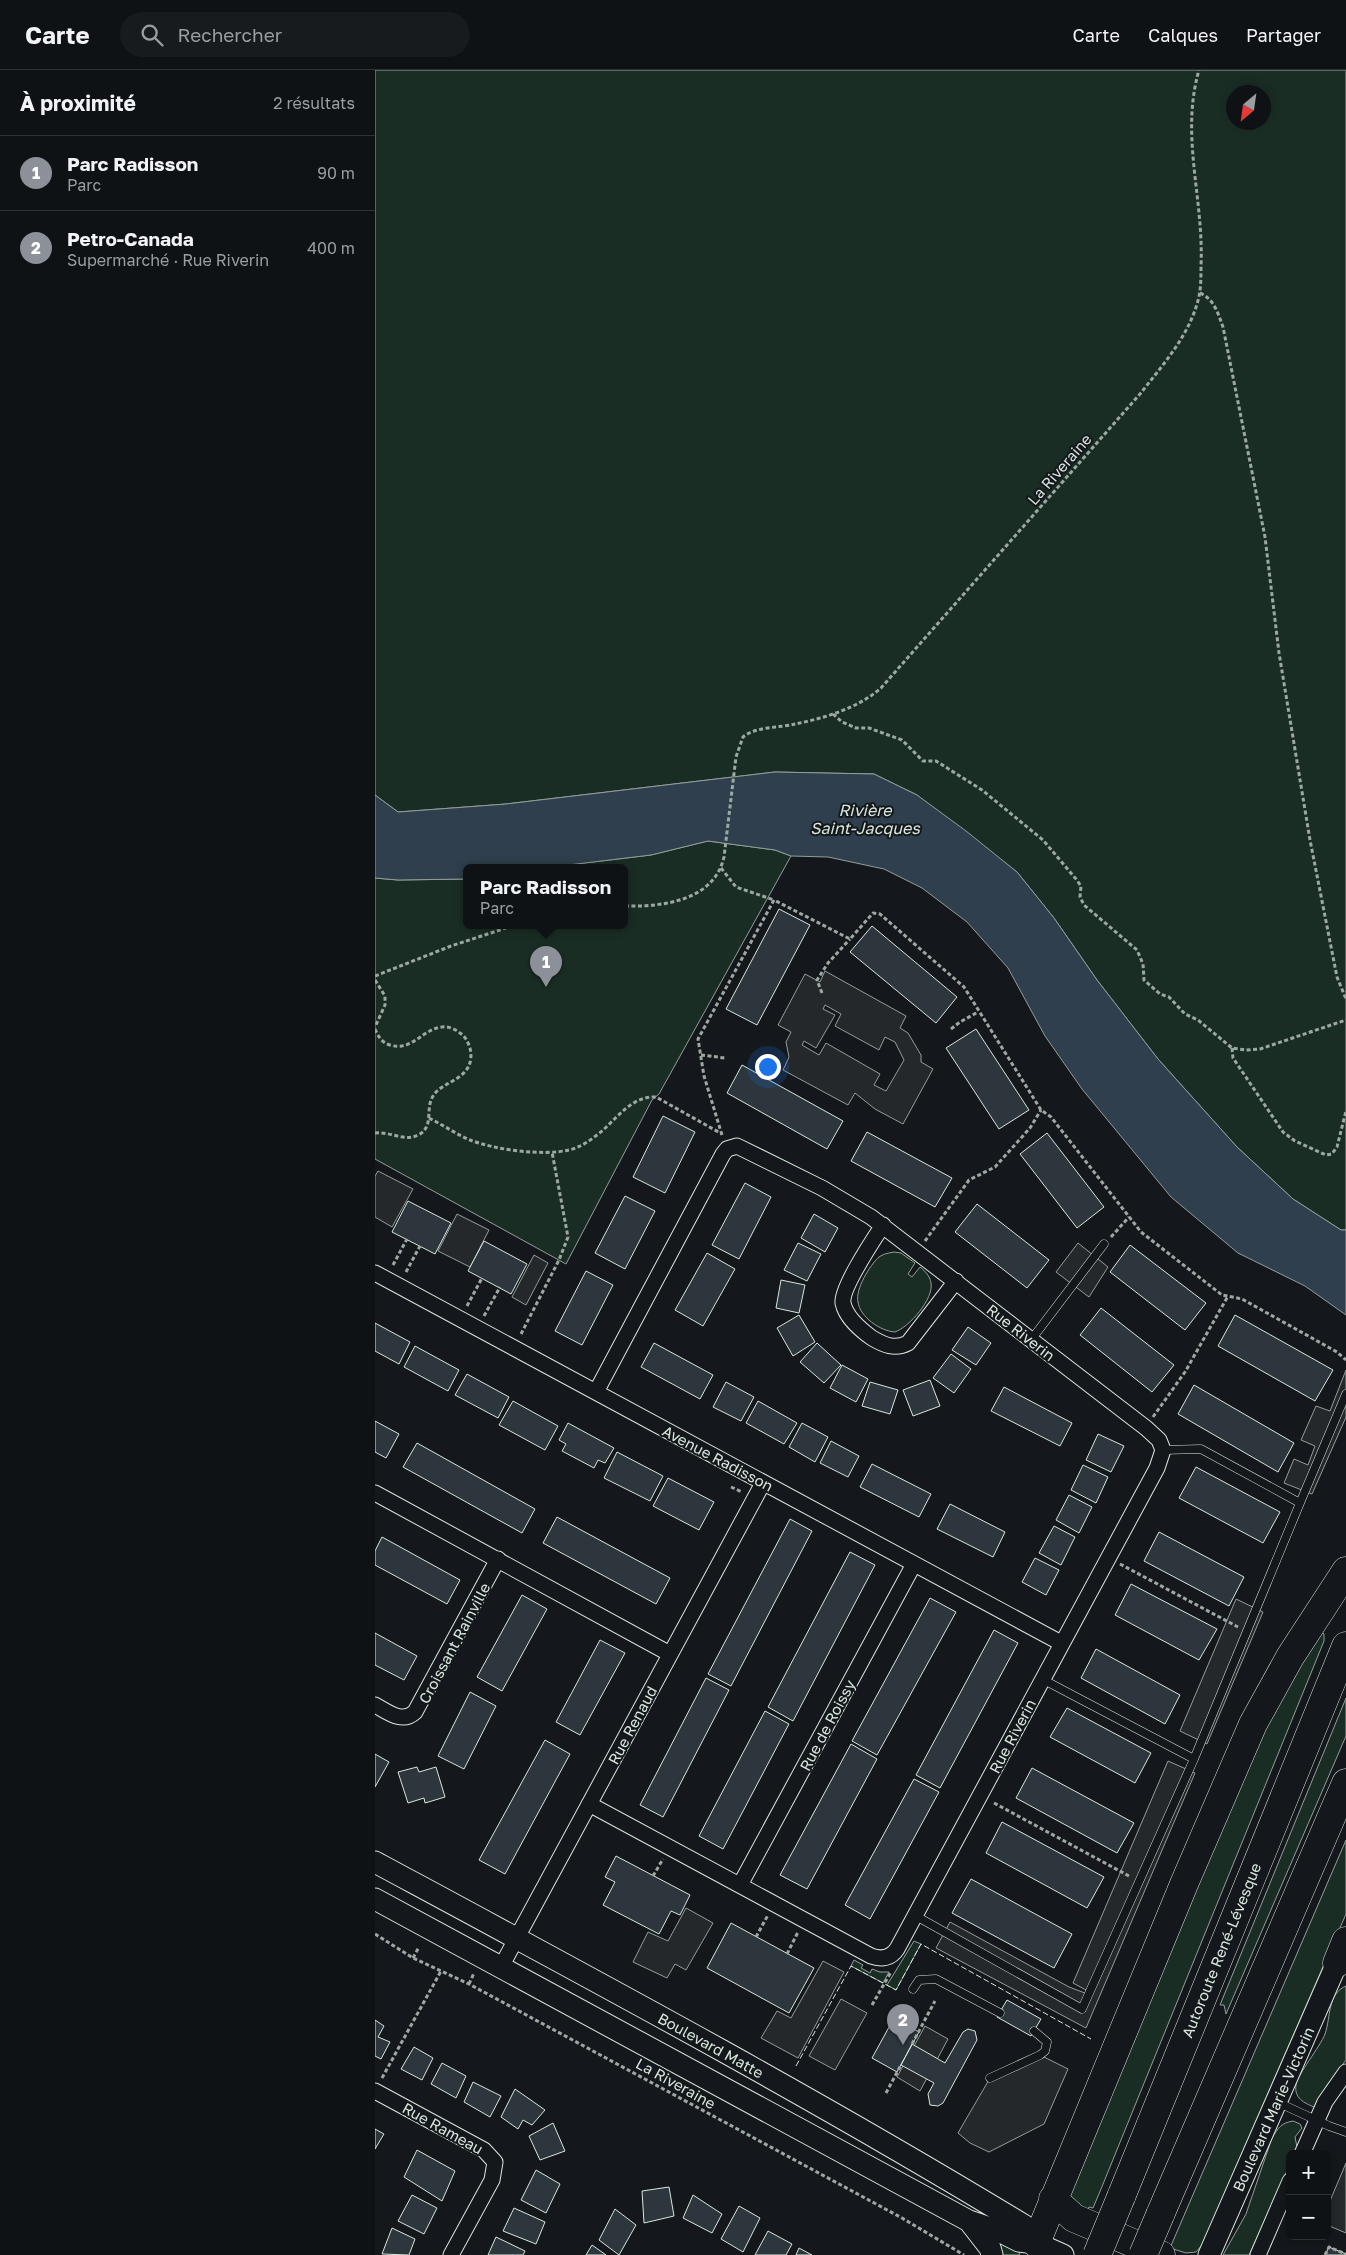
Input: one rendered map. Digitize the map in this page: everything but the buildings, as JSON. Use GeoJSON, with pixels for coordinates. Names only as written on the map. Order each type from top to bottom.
{"type":"FeatureCollection","features":[{"type":"Feature","properties":{"kind":"highway"},"geometry":{"type":"LineString","coordinates":[[1033,2249],[1203,1839],[1253,1724],[1290,1657],[1346,1571]]}},
{"type":"Feature","properties":{"kind":"highway","name":"Autoroute René-Lévesque"},"geometry":{"type":"LineString","coordinates":[[1097,2255],[1346,1646]]}},
{"type":"Feature","properties":{"kind":"highway"},"geometry":{"type":"LineString","coordinates":[[1143,2255],[1346,1783]]}},
{"type":"Feature","properties":{"kind":"highway"},"geometry":{"type":"LineString","coordinates":[[1053,2199],[1074,2218],[1161,2255]]}},
{"type":"Feature","properties":{"kind":"main road","name":"Boulevard Matte"},"geometry":{"type":"LineString","coordinates":[[375,1862],[709,2043],[989,2204],[1025,2226],[1033,2249]]}},
{"type":"Feature","properties":{"kind":"main road","name":"Boulevard Matte"},"geometry":{"type":"LineString","coordinates":[[375,1899],[969,2220],[1001,2232],[1033,2249],[1063,2255]]}},
{"type":"Feature","properties":{"kind":"main road","name":"Boulevard Marie-Victorin"},"geometry":{"type":"LineString","coordinates":[[1209,2255],[1276,2101],[1343,1957]]}},
{"type":"Feature","properties":{"kind":"main road"},"geometry":{"type":"LineString","coordinates":[[969,2220],[990,2248],[992,2255]]}},
{"type":"Feature","properties":{"kind":"street","name":"Rue Riverin"},"geometry":{"type":"LineString","coordinates":[[589,1804],[871,1956],[882,1958],[895,1952],[1061,1643],[1109,1558],[1157,1468],[1163,1450],[1159,1440],[1146,1428],[883,1226],[852,1204],[737,1146],[727,1149],[596,1392]]}},
{"type":"Feature","properties":{"kind":"street"},"geometry":{"type":"LineString","coordinates":[[883,1226],[868,1248],[844,1295],[845,1311],[862,1330],[888,1346],[899,1347],[908,1343],[956,1281]]}},
{"type":"Feature","properties":{"kind":"street","name":"Avenue Radisson"},"geometry":{"type":"LineString","coordinates":[[375,1273],[1061,1643]]}},
{"type":"Feature","properties":{"kind":"street","name":"Rue Renaud"},"geometry":{"type":"LineString","coordinates":[[501,1967],[763,1483]]}},
{"type":"Feature","properties":{"kind":"street"},"geometry":{"type":"LineString","coordinates":[[375,1493],[670,1654]]}},
{"type":"Feature","properties":{"kind":"street","name":"Croissant Rainville"},"geometry":{"type":"LineString","coordinates":[[375,1706],[402,1718],[415,1712],[499,1559]]}},
{"type":"Feature","properties":{"kind":"street","name":"Rue de Roissy"},"geometry":{"type":"LineString","coordinates":[[740,1885],[914,1564]]}},
{"type":"Feature","properties":{"kind":"street"},"geometry":{"type":"LineString","coordinates":[[1304,2150],[1329,2095],[1346,2072]]}},
{"type":"Feature","properties":{"kind":"street","name":"Rue Rameau"},"geometry":{"type":"LineString","coordinates":[[378,2086],[484,2150],[495,2162],[491,2180],[451,2255]]}},
{"type":"Feature","properties":{"kind":"street"},"geometry":{"type":"LineString","coordinates":[[1258,2255],[1286,2191]]}},
{"type":"Feature","properties":{"kind":"lane"},"geometry":{"type":"LineString","coordinates":[[1031,1340],[1104,1244]]}},
{"type":"Feature","properties":{"kind":"lane"},"geometry":{"type":"LineString","coordinates":[[916,1916],[1082,2009],[1194,1759],[1346,1394]]}},
{"type":"Feature","properties":{"kind":"lane"},"geometry":{"type":"LineString","coordinates":[[1163,1450],[1201,1449],[1300,1503]]}},
{"type":"Feature","properties":{"kind":"lane"},"geometry":{"type":"LineString","coordinates":[[1042,1679],[1194,1759]]}},
{"type":"Feature","properties":{"kind":"lane"},"geometry":{"type":"LineString","coordinates":[[913,1989],[919,1980],[936,1979],[1000,2013]]}},
{"type":"Feature","properties":{"kind":"lane"},"geometry":{"type":"LineString","coordinates":[[990,2078],[1040,2055],[1045,2050],[1047,2042],[1034,2031]]}},
{"type":"Feature","properties":{"kind":"lane"},"geometry":{"type":"LineString","coordinates":[[1276,2101],[1346,2132]]}},
{"type":"Feature","properties":{"kind":"path","name":"La Riveraine"},"geometry":{"type":"LineString","coordinates":[[721,868],[736,757],[739,743],[745,734],[796,724],[833,714],[873,695],[885,684],[1140,394],[1185,331],[1200,292],[1202,240],[1190,124],[1192,96],[1199,70]]}},
{"type":"Feature","properties":{"kind":"path"},"geometry":{"type":"LineString","coordinates":[[1200,292],[1207,296],[1215,306],[1223,327],[1265,537],[1279,653],[1310,840],[1337,977],[1346,999]]}},
{"type":"Feature","properties":{"kind":"path"},"geometry":{"type":"LineString","coordinates":[[833,714],[842,722],[856,728],[869,728],[902,740],[923,761],[936,761],[1001,805],[1043,840],[1069,869],[1081,886],[1080,896],[1084,905],[1137,950],[1143,964],[1144,980],[1160,994],[1169,997],[1185,1014],[1198,1020],[1232,1048],[1245,1050],[1260,1049],[1346,1020]]}},
{"type":"Feature","properties":{"kind":"path"},"geometry":{"type":"LineString","coordinates":[[628,906],[671,904],[687,898],[701,889],[721,868],[736,888],[774,900],[850,939]]}},
{"type":"Feature","properties":{"kind":"path"},"geometry":{"type":"LineString","coordinates":[[429,1118],[469,1139],[497,1148],[552,1152],[582,1146],[603,1130],[625,1108],[649,1097],[655,1097],[722,1135],[704,1076],[698,1039],[774,900]]}},
{"type":"Feature","properties":{"kind":"path"},"geometry":{"type":"LineString","coordinates":[[822,993],[817,980],[828,963],[873,913],[881,914],[964,987],[1041,1110],[1051,1117],[1141,1232],[1222,1295],[1242,1299],[1337,1352],[1346,1360]]}},
{"type":"Feature","properties":{"kind":"path"},"geometry":{"type":"LineString","coordinates":[[375,1133],[384,1132],[403,1138],[420,1134],[428,1125],[433,1096],[441,1088],[453,1082],[461,1075],[470,1063],[471,1054],[468,1043],[462,1034],[451,1028],[442,1027],[433,1030],[415,1042],[398,1048],[386,1044],[377,1035],[375,1028],[385,1005],[385,996],[375,978],[451,946],[503,929]]}},
{"type":"Feature","properties":{"kind":"path"},"geometry":{"type":"LineString","coordinates":[[951,1029],[978,1012]]}},
{"type":"Feature","properties":{"kind":"path"},"geometry":{"type":"LineString","coordinates":[[415,1042],[417,1048]]}},
{"type":"Feature","properties":{"kind":"path"},"geometry":{"type":"LineString","coordinates":[[1232,1048],[1233,1058],[1273,1121],[1295,1141],[1326,1155],[1332,1154],[1337,1147],[1346,1111]]}},
{"type":"Feature","properties":{"kind":"path"},"geometry":{"type":"LineString","coordinates":[[701,1055],[725,1058]]}},
{"type":"Feature","properties":{"kind":"path"},"geometry":{"type":"LineString","coordinates":[[918,1252],[969,1180],[995,1167],[1030,1128],[1041,1110]]}},
{"type":"Feature","properties":{"kind":"path"},"geometry":{"type":"LineString","coordinates":[[513,1348],[559,1260],[568,1237],[552,1152]]}},
{"type":"Feature","properties":{"kind":"path"},"geometry":{"type":"LineString","coordinates":[[1104,1244],[1129,1217]]}},
{"type":"Feature","properties":{"kind":"path"},"geometry":{"type":"LineString","coordinates":[[1146,1428],[1185,1372],[1227,1296]]}},
{"type":"Feature","properties":{"kind":"path"},"geometry":{"type":"LineString","coordinates":[[1109,1558],[1247,1631]]}},
{"type":"Feature","properties":{"kind":"path"},"geometry":{"type":"LineString","coordinates":[[980,1796],[1139,1882]]}},
{"type":"Feature","properties":{"kind":"path"},"geometry":{"type":"LineString","coordinates":[[756,1937],[775,1903]]}},
{"type":"Feature","properties":{"kind":"path"},"geometry":{"type":"LineString","coordinates":[[787,1954],[805,1920]]}},
{"type":"Feature","properties":{"kind":"path","name":"La Riveraine"},"geometry":{"type":"LineString","coordinates":[[375,1934],[413,1958],[469,1984],[902,2218],[964,2255]]}},
{"type":"Feature","properties":{"kind":"path"},"geometry":{"type":"LineString","coordinates":[[413,1958],[419,1947]]}},
{"type":"Feature","properties":{"kind":"path"},"geometry":{"type":"LineString","coordinates":[[378,2086],[441,1971]]}},
{"type":"Feature","properties":{"kind":"path"},"geometry":{"type":"LineString","coordinates":[[872,2005],[892,1971]]}},
{"type":"Feature","properties":{"kind":"path"},"geometry":{"type":"LineString","coordinates":[[912,2044],[935,2001]]}},
{"type":"Feature","properties":{"kind":"path"},"geometry":{"type":"LineString","coordinates":[[886,2093],[901,2065]]}},
{"type":"Feature","properties":{"kind":"path"},"geometry":{"type":"LineString","coordinates":[[1325,2255],[1329,2247],[1346,2254]]}},
{"type":"Feature","properties":{"kind":"green space"},"geometry":{"type":"Polygon","coordinates":[[[375,70],[1346,70],[1346,1230],[1341,1230],[1293,1199],[1237,1147],[1158,1059],[1097,980],[1054,918],[1017,872],[917,795],[874,774],[775,772],[506,804],[398,812],[375,795],[375,70]]]}},
{"type":"Feature","properties":{"kind":"green space"},"geometry":{"type":"Polygon","coordinates":[[[708,841],[775,850],[791,856],[659,1094],[652,1100],[566,1264],[375,1159],[375,878],[398,880],[463,879],[463,929],[628,929],[628,864],[576,864],[651,855],[708,841]]]}},
{"type":"Feature","properties":{"kind":"green space"},"geometry":{"type":"Polygon","coordinates":[[[894,1252],[901,1253],[915,1263],[908,1274],[912,1277],[920,1267],[930,1278],[931,1283],[929,1297],[925,1304],[913,1319],[895,1332],[877,1326],[867,1318],[858,1302],[861,1284],[875,1261],[882,1255],[894,1252]]]}},
{"type":"Feature","properties":{"kind":"green space"},"geometry":{"type":"Polygon","coordinates":[[[1320,1630],[1324,1634],[1324,1641],[1101,2189],[1093,2208],[1089,2207],[1086,2213],[1071,2202],[1068,2187],[1235,1780],[1320,1630]]]}},
{"type":"Feature","properties":{"kind":"green space"},"geometry":{"type":"Polygon","coordinates":[[[1346,1698],[1346,1736],[1226,2014],[1224,2005],[1220,2005],[1346,1698]]]}},
{"type":"Feature","properties":{"kind":"green space"},"geometry":{"type":"Polygon","coordinates":[[[1346,1840],[1346,1914],[1202,2245],[1196,2252],[1186,2253],[1170,2248],[1346,1840]]]}},
{"type":"Feature","properties":{"kind":"green space"},"geometry":{"type":"Polygon","coordinates":[[[914,1941],[921,1944],[896,1990],[887,1985],[914,1941]]]}},
{"type":"Feature","properties":{"kind":"green space"},"geometry":{"type":"Polygon","coordinates":[[[854,1960],[863,1965],[861,1968],[870,1973],[872,1969],[880,1972],[889,1972],[883,1983],[851,1966],[854,1960]]]}},
{"type":"Feature","properties":{"kind":"green space"},"geometry":{"type":"Polygon","coordinates":[[[1346,1986],[1346,2060],[1314,2107],[1303,2102],[1298,2097],[1296,2090],[1297,2080],[1325,2034],[1336,1994],[1346,1986]]]}},
{"type":"Feature","properties":{"kind":"green space"},"geometry":{"type":"Polygon","coordinates":[[[1293,2121],[1300,2124],[1302,2128],[1295,2137],[1297,2147],[1296,2150],[1286,2150],[1286,2173],[1249,2255],[1223,2255],[1246,2214],[1272,2138],[1280,2126],[1293,2121]]]}},
{"type":"Feature","properties":{"kind":"green space"},"geometry":{"type":"Polygon","coordinates":[[[998,2242],[1021,2250],[1019,2255],[1003,2255],[998,2242]]]}},
{"type":"Feature","properties":{"kind":"shaded area"},"geometry":{"type":"Polygon","coordinates":[[[825,971],[906,1016],[900,1028],[908,1033],[921,1055],[921,1062],[933,1069],[903,1124],[875,1109],[855,1093],[848,1105],[783,1070],[789,1057],[786,1042],[791,1032],[778,1025],[805,974],[820,982],[825,971]],[[825,1005],[823,1009],[835,1015],[816,1048],[804,1041],[802,1045],[819,1055],[826,1043],[880,1074],[874,1085],[886,1091],[904,1060],[895,1042],[885,1037],[879,1050],[835,1026],[841,1014],[825,1005]]]}},
{"type":"Feature","properties":{"kind":"shaded area"},"geometry":{"type":"Polygon","coordinates":[[[378,1171],[413,1189],[392,1227],[375,1217],[375,1176],[378,1171]]]}},
{"type":"Feature","properties":{"kind":"shaded area"},"geometry":{"type":"Polygon","coordinates":[[[457,1214],[489,1230],[470,1267],[438,1251],[457,1214]]]}},
{"type":"Feature","properties":{"kind":"shaded area"},"geometry":{"type":"Polygon","coordinates":[[[1078,1243],[1108,1267],[1089,1297],[1056,1272],[1078,1243]]]}},
{"type":"Feature","properties":{"kind":"shaded area"},"geometry":{"type":"Polygon","coordinates":[[[534,1255],[548,1263],[526,1305],[512,1297],[534,1255]]]}},
{"type":"Feature","properties":{"kind":"shaded area"},"geometry":{"type":"Polygon","coordinates":[[[1346,1370],[1346,1417],[1312,1494],[1284,1483],[1294,1459],[1308,1465],[1315,1446],[1301,1440],[1316,1406],[1330,1411],[1346,1370]]]}},
{"type":"Feature","properties":{"kind":"shaded area"},"geometry":{"type":"Polygon","coordinates":[[[1236,1599],[1263,1612],[1207,1744],[1180,1731],[1236,1599]]]}},
{"type":"Feature","properties":{"kind":"shaded area"},"geometry":{"type":"Polygon","coordinates":[[[1168,1761],[1195,1773],[1086,2028],[936,1948],[950,1922],[1069,1987],[1085,1993],[1086,1990],[1073,1983],[1168,1761]]]}},
{"type":"Feature","properties":{"kind":"shaded area"},"geometry":{"type":"Polygon","coordinates":[[[686,1908],[713,1923],[686,1970],[675,1964],[667,1978],[633,1962],[648,1932],[668,1941],[686,1908]]]}},
{"type":"Feature","properties":{"kind":"shaded area"},"geometry":{"type":"Polygon","coordinates":[[[823,1961],[844,1972],[798,2058],[761,2038],[777,2011],[791,2018],[823,1961]]]}},
{"type":"Feature","properties":{"kind":"shaded area"},"geometry":{"type":"Polygon","coordinates":[[[841,1999],[867,2013],[835,2070],[809,2056],[841,1999]]]}},
{"type":"Feature","properties":{"kind":"shaded area"},"geometry":{"type":"Polygon","coordinates":[[[925,2026],[948,2039],[920,2091],[897,2077],[925,2026]]]}},
{"type":"Feature","properties":{"kind":"shaded area"},"geometry":{"type":"Polygon","coordinates":[[[1040,2055],[1068,2069],[1044,2124],[989,2152],[970,2143],[958,2133],[990,2078],[1040,2055]]]}},
{"type":"Feature","properties":{"kind":"shaded area"},"geometry":{"type":"Polygon","coordinates":[[[1346,2163],[1346,2233],[1331,2227],[1331,2199],[1346,2163]]]}},
{"type":"Feature","properties":{"kind":"water","name":"Rivière Saint-Jacques"},"geometry":{"type":"Polygon","coordinates":[[[775,772],[874,774],[917,795],[1017,872],[1054,918],[1097,980],[1158,1059],[1237,1147],[1293,1199],[1341,1230],[1346,1230],[1346,1315],[1305,1286],[1238,1253],[1171,1197],[1082,1089],[1045,1036],[1008,968],[967,922],[922,888],[884,869],[828,857],[791,856],[775,850],[708,841],[651,855],[576,864],[463,864],[463,879],[398,880],[375,878],[375,795],[398,812],[506,804],[775,772]]]}},
{"type":"Feature","properties":{"kind":"fence"},"geometry":{"type":"LineString","coordinates":[[796,2066],[851,1966],[896,1990],[921,1944],[1091,2039]]}},
{"type":"Feature","properties":{"kind":"place","name":"Parc Radisson"},"geometry":{"type":"Point","coordinates":[546,987]}},
{"type":"Feature","properties":{"kind":"place","name":"Petro-Canada"},"geometry":{"type":"Point","coordinates":[903,2045]}}]}
